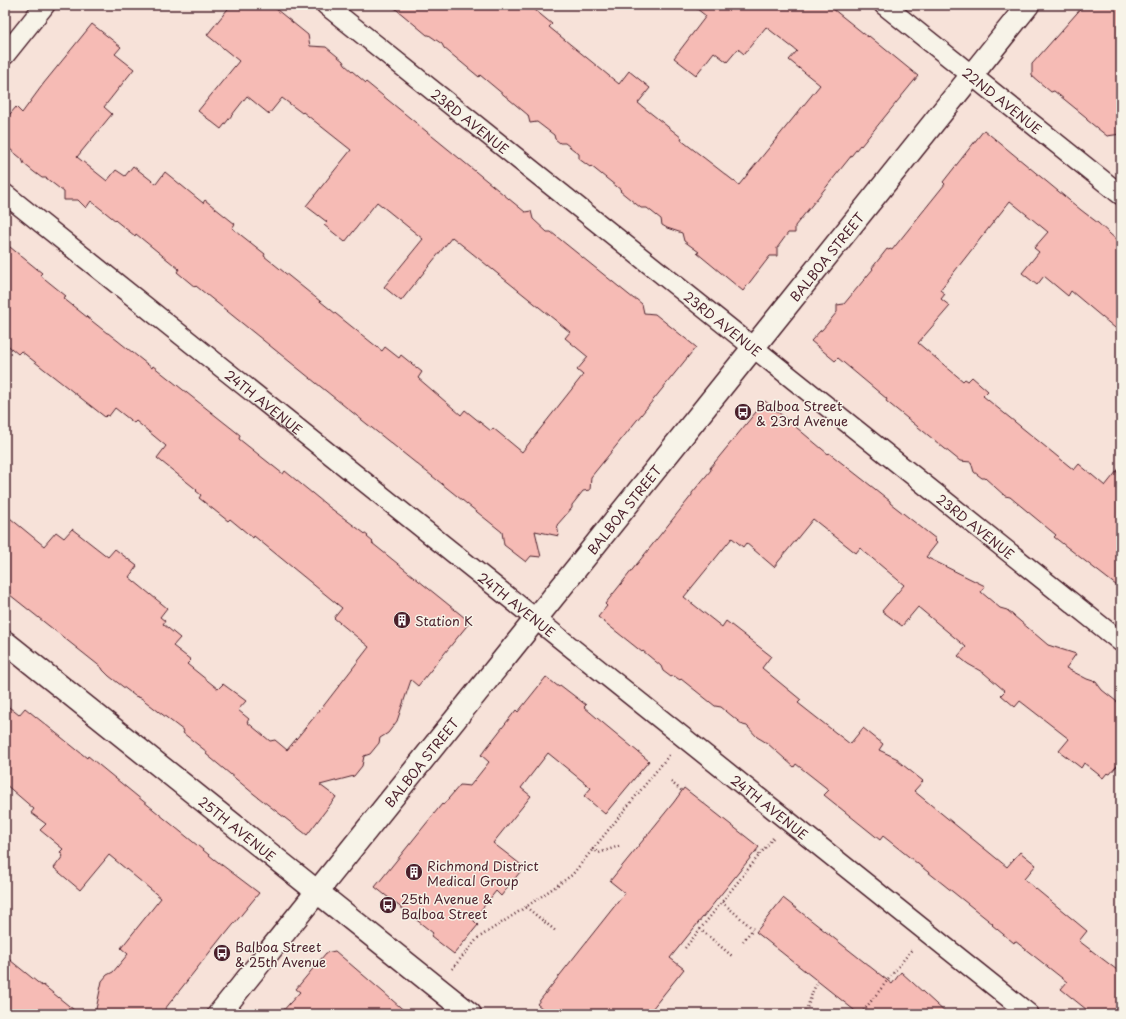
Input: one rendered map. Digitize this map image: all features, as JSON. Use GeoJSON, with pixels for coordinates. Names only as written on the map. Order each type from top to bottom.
{"type":"FeatureCollection","features":[{"type":"Feature","properties":{"kind":"street"},"geometry":{"type":"LineString","coordinates":[[5,55],[45,5]]}},
{"type":"Feature","properties":{"kind":"street","name":"23RD AVENUE"},"geometry":{"type":"LineString","coordinates":[[326,5],[1121,642]]}},
{"type":"Feature","properties":{"kind":"street","name":"22ND AVENUE"},"geometry":{"type":"LineString","coordinates":[[884,5],[1121,195]]}},
{"type":"Feature","properties":{"kind":"street","name":"BALBOA STREET"},"geometry":{"type":"LineString","coordinates":[[219,1014],[1028,5]]}},
{"type":"Feature","properties":{"kind":"street","name":"24TH AVENUE"},"geometry":{"type":"LineString","coordinates":[[5,194],[1029,1014]]}},
{"type":"Feature","properties":{"kind":"street","name":"25TH AVENUE"},"geometry":{"type":"LineString","coordinates":[[5,642],[470,1014]]}},
{"type":"Feature","properties":{"kind":"path"},"geometry":{"type":"LineString","coordinates":[[437,988],[478,938],[572,875],[683,738]]}},
{"type":"Feature","properties":{"kind":"path"},"geometry":{"type":"LineString","coordinates":[[671,782],[682,791]]}},
{"type":"Feature","properties":{"kind":"path"},"geometry":{"type":"LineString","coordinates":[[593,848],[599,854],[619,846]]}},
{"type":"Feature","properties":{"kind":"path"},"geometry":{"type":"LineString","coordinates":[[685,948],[765,848]]}},
{"type":"Feature","properties":{"kind":"path"},"geometry":{"type":"LineString","coordinates":[[756,851],[760,855]]}},
{"type":"Feature","properties":{"kind":"path"},"geometry":{"type":"LineString","coordinates":[[722,902],[753,929],[743,941]]}},
{"type":"Feature","properties":{"kind":"path"},"geometry":{"type":"LineString","coordinates":[[526,907],[557,932]]}},
{"type":"Feature","properties":{"kind":"path"},"geometry":{"type":"LineString","coordinates":[[700,930],[732,956]]}},
{"type":"Feature","properties":{"kind":"path"},"geometry":{"type":"LineString","coordinates":[[861,1014],[899,967]]}},
{"type":"Feature","properties":{"kind":"path"},"geometry":{"type":"LineString","coordinates":[[803,1014],[808,1007],[814,988],[818,983]]}},
{"type":"Feature","properties":{"kind":"building"},"geometry":{"type":"Polygon","coordinates":[[[231,5],[271,5],[308,35],[310,46],[326,47],[366,83],[525,212],[531,211],[533,219],[547,232],[551,232],[642,304],[644,313],[655,314],[696,347],[591,477],[590,490],[583,491],[572,505],[572,508],[557,525],[559,536],[535,531],[541,557],[531,556],[526,562],[504,545],[502,532],[196,286],[195,287],[177,272],[179,269],[136,234],[135,236],[91,201],[86,208],[78,200],[64,200],[64,192],[46,178],[42,178],[34,172],[24,164],[22,159],[5,145],[5,120],[16,107],[22,113],[44,83],[92,24],[121,47],[115,54],[134,69],[104,107],[112,114],[77,157],[107,181],[116,170],[125,176],[133,166],[156,184],[165,172],[203,203],[205,200],[235,224],[232,228],[265,254],[264,256],[382,351],[385,347],[399,358],[401,355],[422,372],[418,378],[461,415],[465,410],[491,431],[493,428],[522,452],[583,375],[577,370],[588,357],[565,338],[570,332],[452,237],[401,301],[384,287],[423,239],[377,202],[345,242],[324,225],[327,222],[306,206],[351,150],[303,112],[302,113],[282,98],[269,114],[247,96],[221,129],[198,111],[239,61],[207,35],[231,5]]]}},
{"type":"Feature","properties":{"kind":"building"},"geometry":{"type":"Polygon","coordinates":[[[391,5],[529,5],[552,24],[549,27],[619,84],[629,71],[650,88],[638,103],[682,138],[681,140],[739,185],[820,85],[789,60],[797,51],[766,27],[744,54],[738,49],[727,62],[714,52],[696,75],[674,58],[706,16],[692,5],[828,5],[918,76],[795,226],[795,233],[788,233],[777,248],[777,256],[770,256],[743,291],[697,253],[699,252],[684,241],[682,233],[662,225],[661,219],[647,208],[641,208],[591,166],[590,167],[579,159],[579,154],[565,143],[560,143],[555,139],[554,135],[537,122],[530,123],[528,115],[480,75],[479,77],[444,48],[442,44],[427,35],[391,5]]]}},
{"type":"Feature","properties":{"kind":"building"},"geometry":{"type":"Polygon","coordinates":[[[1084,5],[1121,5],[1121,134],[1107,136],[1054,91],[1051,92],[1032,76],[1032,64],[1084,5]]]}},
{"type":"Feature","properties":{"kind":"building"},"geometry":{"type":"Polygon","coordinates":[[[984,130],[1098,223],[1121,244],[1121,333],[1071,291],[1068,296],[1044,276],[1037,285],[1022,273],[1039,252],[1034,248],[1048,232],[1010,201],[940,290],[945,294],[941,299],[950,306],[918,343],[963,381],[965,379],[968,381],[972,377],[988,391],[983,396],[1074,470],[1079,464],[1105,486],[1121,466],[1121,589],[1054,537],[1056,535],[1010,497],[1005,496],[985,478],[982,478],[974,472],[971,462],[960,461],[886,401],[887,399],[838,358],[835,361],[811,341],[837,312],[837,305],[844,304],[873,269],[872,268],[887,249],[892,250],[945,184],[943,182],[984,130]]]}},
{"type":"Feature","properties":{"kind":"building"},"geometry":{"type":"Polygon","coordinates":[[[5,243],[42,273],[40,275],[66,296],[63,298],[152,368],[153,366],[240,435],[239,439],[283,474],[285,471],[329,507],[368,536],[367,537],[373,542],[372,543],[470,622],[418,686],[411,680],[397,721],[388,733],[380,738],[379,743],[370,754],[364,756],[362,766],[354,776],[320,785],[336,797],[307,835],[206,754],[207,752],[183,733],[184,731],[109,676],[102,668],[5,591],[5,514],[44,546],[56,532],[64,538],[72,529],[108,557],[115,549],[137,566],[129,577],[167,608],[160,617],[165,621],[163,624],[180,638],[173,646],[191,660],[187,664],[218,689],[223,684],[246,701],[238,710],[249,719],[247,722],[270,741],[275,740],[287,750],[369,647],[334,618],[342,608],[254,536],[253,538],[230,519],[228,521],[199,498],[201,495],[196,491],[197,490],[157,458],[166,446],[136,421],[134,423],[115,408],[109,416],[107,415],[105,417],[21,351],[18,354],[5,343],[5,243]]]}},
{"type":"Feature","properties":{"kind":"building"},"geometry":{"type":"Polygon","coordinates":[[[765,401],[828,454],[829,453],[875,489],[890,501],[890,503],[936,539],[934,540],[937,543],[926,557],[985,586],[981,592],[1000,608],[1007,610],[1048,645],[1076,654],[1066,668],[1096,682],[1102,690],[1121,705],[1121,761],[1110,774],[1107,773],[1103,778],[1084,763],[1081,768],[1059,751],[1069,739],[1020,701],[1015,707],[1001,695],[1005,691],[984,673],[968,664],[958,656],[966,647],[918,607],[902,626],[882,611],[904,585],[860,548],[856,553],[813,519],[774,567],[746,543],[743,547],[732,538],[684,597],[722,627],[726,621],[771,656],[762,668],[801,700],[798,703],[850,744],[863,728],[883,744],[879,750],[898,759],[898,761],[923,781],[914,791],[1007,867],[1020,852],[1036,865],[1024,879],[1087,931],[1079,941],[1121,973],[1121,1014],[1092,1014],[1061,989],[1067,982],[1015,941],[1014,943],[992,925],[993,924],[883,836],[880,840],[824,795],[829,790],[796,764],[794,767],[767,743],[757,737],[747,726],[743,725],[721,707],[715,706],[681,679],[680,680],[674,676],[671,677],[663,671],[661,666],[643,651],[642,652],[598,617],[607,606],[605,604],[692,495],[692,493],[711,470],[710,468],[765,401]]]}},
{"type":"Feature","properties":{"kind":"building"},"geometry":{"type":"Polygon","coordinates":[[[546,677],[559,687],[560,685],[586,705],[584,707],[649,761],[605,814],[584,796],[591,788],[548,753],[521,788],[531,796],[493,843],[524,867],[501,896],[496,891],[473,920],[478,925],[454,954],[431,936],[433,933],[375,887],[442,804],[443,805],[460,785],[470,786],[489,762],[481,755],[516,710],[518,712],[546,677]]]}},
{"type":"Feature","properties":{"kind":"building"},"geometry":{"type":"Polygon","coordinates":[[[5,704],[19,715],[25,708],[87,758],[88,756],[214,859],[259,893],[225,935],[224,934],[161,1014],[95,1014],[102,981],[107,975],[113,972],[128,954],[121,948],[161,898],[109,855],[80,890],[54,868],[63,856],[60,852],[63,849],[40,830],[46,824],[31,813],[34,809],[5,784],[5,704]]]}},
{"type":"Feature","properties":{"kind":"building"},"geometry":{"type":"Polygon","coordinates":[[[684,788],[759,847],[670,958],[684,969],[648,1014],[549,1014],[537,1004],[625,893],[610,881],[684,788]]]}},
{"type":"Feature","properties":{"kind":"building"},"geometry":{"type":"Polygon","coordinates":[[[783,898],[892,984],[901,972],[947,1014],[859,1014],[756,932],[783,898]]]}},
{"type":"Feature","properties":{"kind":"building"},"geometry":{"type":"Polygon","coordinates":[[[335,951],[408,1014],[280,1014],[300,992],[296,989],[326,953],[335,951]]]}},
{"type":"Feature","properties":{"kind":"building"},"geometry":{"type":"Polygon","coordinates":[[[5,956],[42,986],[43,985],[79,1014],[5,1014],[5,956]]]}},
{"type":"Feature","properties":{"kind":"place","name":"Balboa Street & 23rd Avenue"},"geometry":{"type":"Point","coordinates":[743,412]}},
{"type":"Feature","properties":{"kind":"place","name":"Station K"},"geometry":{"type":"Point","coordinates":[402,620]}},
{"type":"Feature","properties":{"kind":"place","name":"Richmond District Medical Group"},"geometry":{"type":"Point","coordinates":[414,872]}},
{"type":"Feature","properties":{"kind":"place","name":"25th Avenue & Balboa Street"},"geometry":{"type":"Point","coordinates":[388,905]}},
{"type":"Feature","properties":{"kind":"place","name":"Balboa Street & 25th Avenue"},"geometry":{"type":"Point","coordinates":[222,953]}}]}
